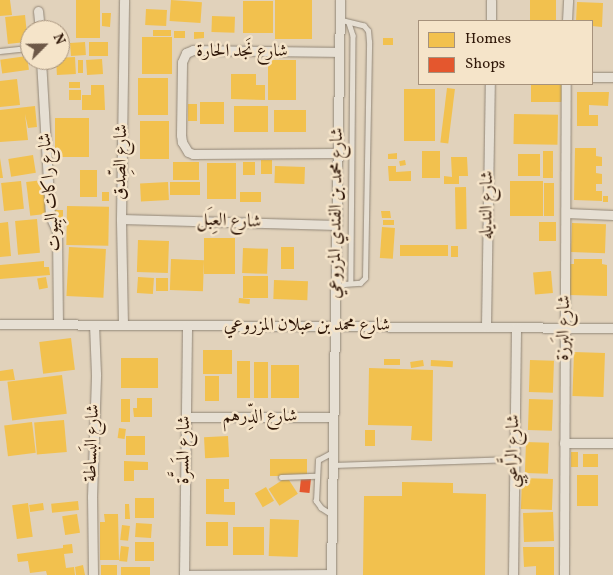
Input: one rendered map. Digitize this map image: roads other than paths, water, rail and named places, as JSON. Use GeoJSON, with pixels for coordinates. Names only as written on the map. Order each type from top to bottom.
{"type":"FeatureCollection","features":[{"type":"Feature","properties":{"kind":"street","name":"شارع الصِّدق"},"geometry":{"type":"LineString","coordinates":[[123,325],[121,219],[124,0]]}},
{"type":"Feature","properties":{"kind":"street","name":"شارع محمد بن الفندي المزروعي"},"geometry":{"type":"LineString","coordinates":[[331,574],[340,0]]}},
{"type":"Feature","properties":{"kind":"street"},"geometry":{"type":"LineString","coordinates":[[491,0],[491,20]]}},
{"type":"Feature","properties":{"kind":"street"},"geometry":{"type":"LineString","coordinates":[[567,20],[568,0]]}},
{"type":"Feature","properties":{"kind":"street"},"geometry":{"type":"LineString","coordinates":[[38,11],[39,20]]}},
{"type":"Feature","properties":{"kind":"street","name":"شارع نَجد الحارة"},"geometry":{"type":"LineString","coordinates":[[337,153],[193,154],[188,152],[180,135],[183,56],[193,50],[339,52]]}},
{"type":"Feature","properties":{"kind":"street","name":"شارع راكات البِيوت"},"geometry":{"type":"LineString","coordinates":[[43,70],[50,216],[57,231],[58,324]]}},
{"type":"Feature","properties":{"kind":"street"},"geometry":{"type":"LineString","coordinates":[[593,77],[613,77]]}},
{"type":"Feature","properties":{"kind":"street","name":"شارع النديله"},"geometry":{"type":"LineString","coordinates":[[486,327],[490,85]]}},
{"type":"Feature","properties":{"kind":"street","name":"شارع البَرزة"},"geometry":{"type":"LineString","coordinates":[[564,575],[566,85]]}},
{"type":"Feature","properties":{"kind":"street"},"geometry":{"type":"LineString","coordinates":[[566,213],[613,215]]}},
{"type":"Feature","properties":{"kind":"street","name":"شارع العِبَل"},"geometry":{"type":"LineString","coordinates":[[121,219],[337,225]]}},
{"type":"Feature","properties":{"kind":"street","name":"شارع محمد بن عبلان المزروعي"},"geometry":{"type":"LineString","coordinates":[[0,324],[613,328]]}},
{"type":"Feature","properties":{"kind":"street","name":"شارع البَساطة"},"geometry":{"type":"LineString","coordinates":[[93,575],[96,374],[94,325]]}},
{"type":"Feature","properties":{"kind":"street","name":"شارع المَسرَّة"},"geometry":{"type":"LineString","coordinates":[[184,575],[187,325]]}},
{"type":"Feature","properties":{"kind":"street","name":"شارع الرَّاعبِي"},"geometry":{"type":"LineString","coordinates":[[513,575],[516,327]]}},
{"type":"Feature","properties":{"kind":"street","name":"شارع الدِّرهم"},"geometry":{"type":"LineString","coordinates":[[186,417],[334,417]]}},
{"type":"Feature","properties":{"kind":"street"},"geometry":{"type":"LineString","coordinates":[[564,443],[613,444]]}},
{"type":"Feature","properties":{"kind":"street"},"geometry":{"type":"LineString","coordinates":[[184,575],[331,574]]}},
{"type":"Feature","properties":{"kind":"lane"},"geometry":{"type":"LineString","coordinates":[[336,290],[344,284],[360,283],[365,278],[369,42],[368,31],[364,26],[340,20]]}},
{"type":"Feature","properties":{"kind":"lane"},"geometry":{"type":"LineString","coordinates":[[349,23],[353,35],[351,283]]}},
{"type":"Feature","properties":{"kind":"lane"},"geometry":{"type":"LineString","coordinates":[[0,51],[20,49]]}},
{"type":"Feature","properties":{"kind":"lane"},"geometry":{"type":"LineString","coordinates":[[332,515],[316,503],[319,458],[333,452]]}},
{"type":"Feature","properties":{"kind":"lane"},"geometry":{"type":"LineString","coordinates":[[333,465],[514,460]]}},
{"type":"Feature","properties":{"kind":"lane"},"geometry":{"type":"LineString","coordinates":[[281,476],[317,476]]}}]}
